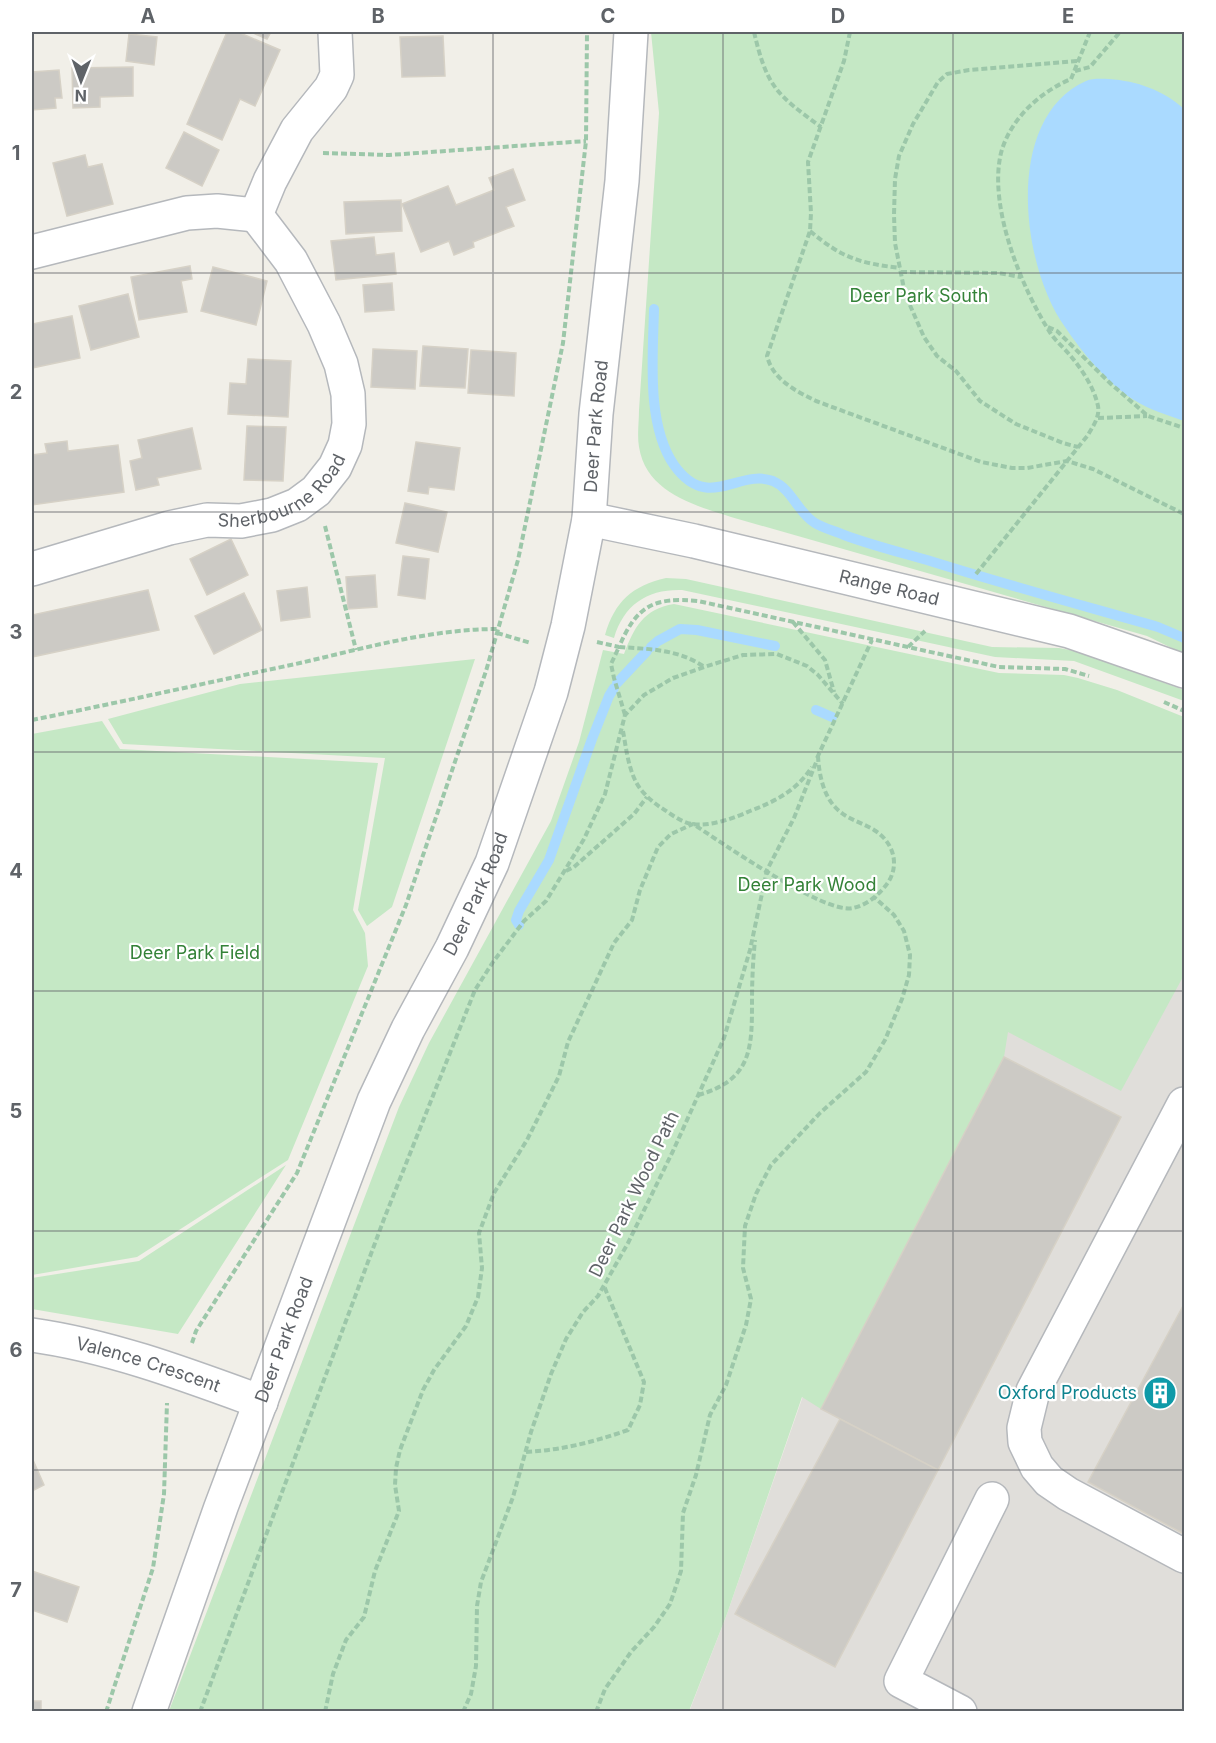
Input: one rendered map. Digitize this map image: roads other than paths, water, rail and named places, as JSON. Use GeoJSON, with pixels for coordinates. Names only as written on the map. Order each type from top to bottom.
{"type":"FeatureCollection","features":[{"type":"Feature","properties":{"kind":"street"},"geometry":{"type":"LineString","coordinates":[[32,249],[187,213],[217,211],[256,215],[297,130],[331,88],[337,75],[334,32]]}},
{"type":"Feature","properties":{"kind":"street","name":"Deer Park Road"},"geometry":{"type":"LineString","coordinates":[[149,1712],[221,1507],[374,1101],[408,1029],[452,948],[492,863],[551,692],[589,519],[596,414],[622,181],[631,32]]}},
{"type":"Feature","properties":{"kind":"street","name":"Sherbourne Road"},"geometry":{"type":"LineString","coordinates":[[32,569],[169,528],[207,520],[242,520],[272,515],[297,505],[316,491],[335,467],[345,445],[349,424],[348,394],[341,364],[291,261],[256,215]]}},
{"type":"Feature","properties":{"kind":"street","name":"Range Road"},"geometry":{"type":"LineString","coordinates":[[589,519],[694,541],[1069,631],[1185,671]]}},
{"type":"Feature","properties":{"kind":"street"},"geometry":{"type":"LineString","coordinates":[[1185,1104],[1033,1391],[1024,1428],[1029,1453],[1049,1481],[1068,1494],[1185,1556]]}},
{"type":"Feature","properties":{"kind":"street","name":"Valence Crescent"},"geometry":{"type":"LineString","coordinates":[[32,1335],[80,1345],[181,1374],[261,1402]]}},
{"type":"Feature","properties":{"kind":"street"},"geometry":{"type":"LineString","coordinates":[[960,1712],[901,1681],[992,1499]]}},
{"type":"Feature","properties":{"kind":"water"},"geometry":{"type":"Polygon","coordinates":[[[1109,79],[1149,88],[1176,102],[1184,109],[1184,421],[1140,404],[1105,377],[1087,357],[1065,327],[1050,300],[1038,268],[1030,232],[1028,195],[1031,159],[1042,126],[1059,100],[1086,81],[1109,79]]]}},
{"type":"Feature","properties":{"kind":"waterway"},"geometry":{"type":"LineString","coordinates":[[654,309],[655,410],[665,448],[674,465],[687,479],[699,486],[711,488],[748,480],[773,481],[785,490],[809,519],[825,528],[854,539],[1158,627],[1184,638]]}},
{"type":"Feature","properties":{"kind":"waterway"},"geometry":{"type":"LineString","coordinates":[[651,647],[680,629],[697,630],[775,646]]}},
{"type":"Feature","properties":{"kind":"waterway"},"geometry":{"type":"LineString","coordinates":[[617,683],[647,651]]}},
{"type":"Feature","properties":{"kind":"waterway"},"geometry":{"type":"LineString","coordinates":[[519,925],[516,920],[519,911],[549,860],[592,739],[614,688]]}},
{"type":"Feature","properties":{"kind":"waterway"},"geometry":{"type":"LineString","coordinates":[[816,710],[832,717]]}},
{"type":"Feature","properties":{"kind":"place","name":"Oxford Products"},"geometry":{"type":"Point","coordinates":[1160,1393]}},
{"type":"Feature","properties":{"kind":"park label","name":"Deer Park South"},"geometry":{"type":"Point","coordinates":[919,296]}},
{"type":"Feature","properties":{"kind":"park label","name":"Deer Park Wood"},"geometry":{"type":"Point","coordinates":[807,885]}},
{"type":"Feature","properties":{"kind":"park label","name":"Deer Park Field"},"geometry":{"type":"Point","coordinates":[195,953]}}]}
